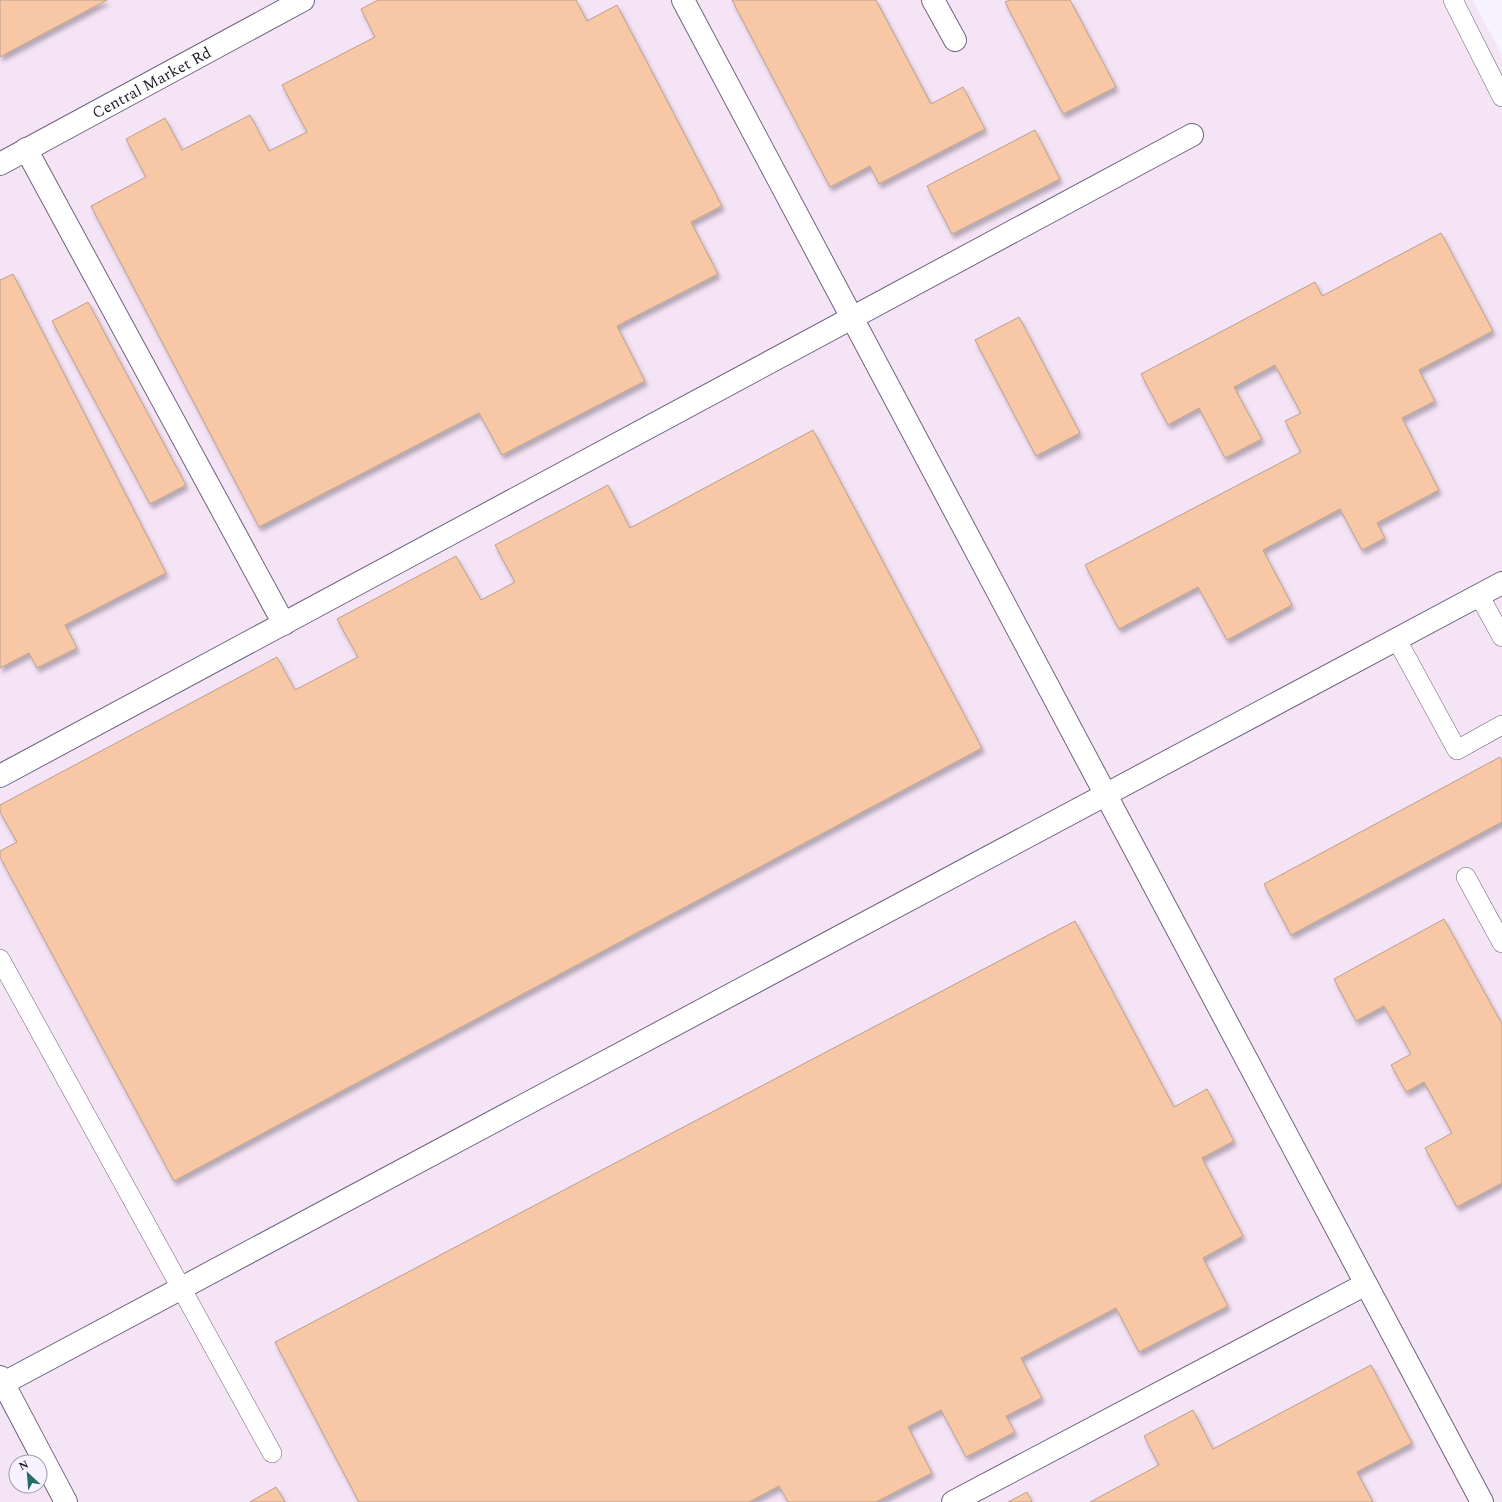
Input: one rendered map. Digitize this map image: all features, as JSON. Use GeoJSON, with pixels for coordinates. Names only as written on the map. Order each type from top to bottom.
{"type":"FeatureCollection","features":[{"type":"Feature","properties":{"kind":"street","name":"Central Market Rd"},"geometry":{"type":"LineString","coordinates":[[0,164],[303,0]]}},
{"type":"Feature","properties":{"kind":"street"},"geometry":{"type":"LineString","coordinates":[[683,0],[1482,1502]]}},
{"type":"Feature","properties":{"kind":"street"},"geometry":{"type":"LineString","coordinates":[[933,0],[955,40]]}},
{"type":"Feature","properties":{"kind":"street"},"geometry":{"type":"LineString","coordinates":[[0,776],[853,319],[1192,135]]}},
{"type":"Feature","properties":{"kind":"street"},"geometry":{"type":"LineString","coordinates":[[26,150],[284,624]]}},
{"type":"Feature","properties":{"kind":"street"},"geometry":{"type":"LineString","coordinates":[[66,1502],[1,1382],[181,1289],[1502,583]]}},
{"type":"Feature","properties":{"kind":"street"},"geometry":{"type":"LineString","coordinates":[[953,1502],[1366,1284]]}},
{"type":"Feature","properties":{"kind":"lane"},"geometry":{"type":"LineString","coordinates":[[1453,0],[1502,97]]}},
{"type":"Feature","properties":{"kind":"lane"},"geometry":{"type":"LineString","coordinates":[[1479,595],[1502,637]]}},
{"type":"Feature","properties":{"kind":"lane"},"geometry":{"type":"LineString","coordinates":[[1397,640],[1457,750],[1502,725]]}},
{"type":"Feature","properties":{"kind":"lane"},"geometry":{"type":"LineString","coordinates":[[1466,878],[1502,943]]}},
{"type":"Feature","properties":{"kind":"lane"},"geometry":{"type":"LineString","coordinates":[[0,959],[272,1453]]}},
{"type":"Feature","properties":{"kind":"shaded area"},"geometry":{"type":"Polygon","coordinates":[[[0,0],[1473,0],[1502,56],[1502,1502],[0,1502],[0,0]]]}},
{"type":"Feature","properties":{"kind":"building"},"geometry":{"type":"Polygon","coordinates":[[[0,0],[107,0],[0,57],[0,0]]]}},
{"type":"Feature","properties":{"kind":"building"},"geometry":{"type":"Polygon","coordinates":[[[378,0],[576,0],[587,21],[617,5],[722,206],[691,222],[718,274],[617,326],[645,381],[502,455],[479,413],[259,527],[91,206],[146,177],[126,139],[165,118],[182,150],[250,115],[269,151],[307,132],[282,85],[375,37],[361,9],[378,0]]]}},
{"type":"Feature","properties":{"kind":"building"},"geometry":{"type":"Polygon","coordinates":[[[732,0],[876,0],[931,104],[963,87],[985,129],[879,184],[870,166],[830,187],[732,0]]]}},
{"type":"Feature","properties":{"kind":"building"},"geometry":{"type":"Polygon","coordinates":[[[1010,0],[1070,0],[1116,87],[1063,114],[1005,2],[1010,0]]]}},
{"type":"Feature","properties":{"kind":"building"},"geometry":{"type":"Polygon","coordinates":[[[1035,130],[1060,179],[952,234],[927,186],[1035,130]]]}},
{"type":"Feature","properties":{"kind":"building"},"geometry":{"type":"Polygon","coordinates":[[[1441,233],[1493,331],[1419,370],[1435,401],[1402,418],[1439,490],[1377,523],[1385,538],[1362,550],[1340,509],[1263,550],[1292,605],[1227,640],[1198,587],[1119,629],[1085,565],[1301,452],[1285,421],[1301,413],[1275,365],[1234,387],[1262,439],[1225,458],[1199,408],[1168,425],[1141,374],[1315,282],[1322,296],[1441,233]]]}},
{"type":"Feature","properties":{"kind":"building"},"geometry":{"type":"Polygon","coordinates":[[[13,274],[166,573],[65,625],[77,648],[37,668],[29,653],[0,668],[0,280],[13,274]]]}},
{"type":"Feature","properties":{"kind":"building"},"geometry":{"type":"Polygon","coordinates":[[[88,302],[186,485],[150,504],[52,321],[88,302]]]}},
{"type":"Feature","properties":{"kind":"building"},"geometry":{"type":"Polygon","coordinates":[[[1019,317],[1080,433],[1036,456],[975,340],[1019,317]]]}},
{"type":"Feature","properties":{"kind":"building"},"geometry":{"type":"Polygon","coordinates":[[[813,430],[982,748],[174,1181],[0,857],[0,851],[17,842],[0,812],[0,805],[277,657],[295,690],[358,657],[337,619],[456,556],[481,600],[515,582],[495,545],[608,485],[630,528],[813,430]]]}},
{"type":"Feature","properties":{"kind":"building"},"geometry":{"type":"Polygon","coordinates":[[[1500,757],[1502,761],[1502,822],[1291,935],[1264,884],[1500,757]]]}},
{"type":"Feature","properties":{"kind":"building"},"geometry":{"type":"Polygon","coordinates":[[[1444,919],[1502,1024],[1502,1183],[1457,1207],[1425,1148],[1452,1133],[1424,1082],[1406,1092],[1391,1065],[1411,1054],[1384,1006],[1356,1021],[1334,979],[1444,919]]]}},
{"type":"Feature","properties":{"kind":"building"},"geometry":{"type":"Polygon","coordinates":[[[1075,921],[1174,1107],[1207,1089],[1234,1141],[1202,1158],[1243,1236],[1203,1258],[1228,1306],[1139,1352],[1116,1308],[1021,1358],[1042,1398],[1006,1416],[1015,1432],[966,1457],[941,1410],[908,1427],[932,1473],[876,1502],[788,1502],[779,1486],[749,1502],[359,1502],[275,1342],[1075,921]]]}},
{"type":"Feature","properties":{"kind":"building"},"geometry":{"type":"Polygon","coordinates":[[[1371,1365],[1412,1443],[1357,1472],[1373,1502],[1090,1502],[1159,1465],[1144,1436],[1193,1410],[1213,1449],[1371,1365]]]}},
{"type":"Feature","properties":{"kind":"building"},"geometry":{"type":"Polygon","coordinates":[[[276,1487],[285,1502],[250,1502],[276,1487]]]}},
{"type":"Feature","properties":{"kind":"building"},"geometry":{"type":"Polygon","coordinates":[[[1027,1492],[1032,1502],[1008,1502],[1027,1492]]]}}]}
